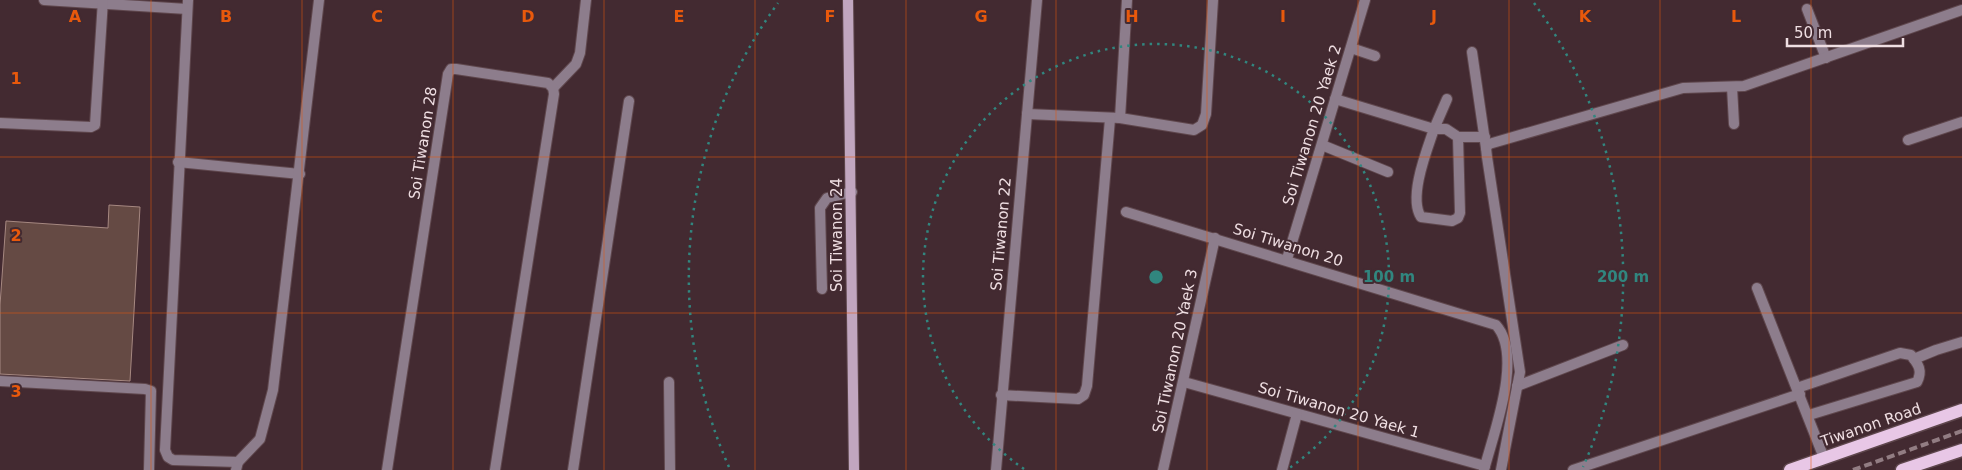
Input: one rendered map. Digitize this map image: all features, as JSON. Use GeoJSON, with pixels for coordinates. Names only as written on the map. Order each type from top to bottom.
{"type":"FeatureCollection","features":[{"type":"Feature","properties":{"kind":"main road","name":"Tiwanon Road"},"geometry":{"type":"LineString","coordinates":[[1790,470],[1962,410]]}},
{"type":"Feature","properties":{"kind":"main road"},"geometry":{"type":"LineString","coordinates":[[1902,470],[1962,450]]}},
{"type":"Feature","properties":{"kind":"street"},"geometry":{"type":"LineString","coordinates":[[44,0],[188,5],[178,162],[165,450],[168,457],[173,460],[237,466],[260,439],[273,390],[300,174],[319,0]]}},
{"type":"Feature","properties":{"kind":"street"},"geometry":{"type":"LineString","coordinates":[[496,470],[553,88],[576,64],[580,53],[586,0]]}},
{"type":"Feature","properties":{"kind":"street","name":"Soi Tiwanon 24"},"geometry":{"type":"LineString","coordinates":[[848,0],[852,192],[854,470]]}},
{"type":"Feature","properties":{"kind":"street","name":"Soi Tiwanon 22"},"geometry":{"type":"LineString","coordinates":[[996,470],[1001,395],[1037,0]]}},
{"type":"Feature","properties":{"kind":"street"},"geometry":{"type":"LineString","coordinates":[[1001,395],[1078,399],[1084,395],[1087,386],[1127,0]]}},
{"type":"Feature","properties":{"kind":"street"},"geometry":{"type":"LineString","coordinates":[[1027,114],[1115,118],[1194,130],[1202,125],[1206,114],[1213,0]]}},
{"type":"Feature","properties":{"kind":"street","name":"Soi Tiwanon 20 Yaek 2"},"geometry":{"type":"LineString","coordinates":[[1287,259],[1365,0]]}},
{"type":"Feature","properties":{"kind":"street"},"geometry":{"type":"LineString","coordinates":[[0,123],[91,127],[95,124],[103,2]]}},
{"type":"Feature","properties":{"kind":"street"},"geometry":{"type":"LineString","coordinates":[[1807,9],[1826,58]]}},
{"type":"Feature","properties":{"kind":"street"},"geometry":{"type":"LineString","coordinates":[[1336,99],[1434,129],[1446,129],[1458,138],[1489,144],[1683,88],[1744,86],[1962,10]]}},
{"type":"Feature","properties":{"kind":"street"},"geometry":{"type":"LineString","coordinates":[[1351,48],[1376,56]]}},
{"type":"Feature","properties":{"kind":"street"},"geometry":{"type":"LineString","coordinates":[[1472,52],[1520,372],[1501,470]]}},
{"type":"Feature","properties":{"kind":"street","name":"Soi Tiwanon 28"},"geometry":{"type":"LineString","coordinates":[[387,470],[448,74],[451,69],[456,69],[548,84],[553,88]]}},
{"type":"Feature","properties":{"kind":"street"},"geometry":{"type":"LineString","coordinates":[[1732,87],[1734,124]]}},
{"type":"Feature","properties":{"kind":"street"},"geometry":{"type":"LineString","coordinates":[[1446,99],[1434,129],[1420,174],[1416,204],[1421,217],[1452,221],[1458,218],[1460,213],[1458,138]]}},
{"type":"Feature","properties":{"kind":"street"},"geometry":{"type":"LineString","coordinates":[[573,470],[629,101]]}},
{"type":"Feature","properties":{"kind":"street"},"geometry":{"type":"LineString","coordinates":[[1908,140],[1962,122]]}},
{"type":"Feature","properties":{"kind":"street"},"geometry":{"type":"LineString","coordinates":[[1322,145],[1388,172]]}},
{"type":"Feature","properties":{"kind":"street"},"geometry":{"type":"LineString","coordinates":[[178,162],[300,174]]}},
{"type":"Feature","properties":{"kind":"street"},"geometry":{"type":"LineString","coordinates":[[822,289],[820,208],[827,198],[852,192]]}},
{"type":"Feature","properties":{"kind":"street","name":"Soi Tiwanon 20"},"geometry":{"type":"LineString","coordinates":[[1126,212],[1287,259],[1496,325],[1502,332],[1509,372],[1485,468]]}},
{"type":"Feature","properties":{"kind":"street","name":"Soi Tiwanon 20 Yaek 3"},"geometry":{"type":"LineString","coordinates":[[1164,470],[1215,238]]}},
{"type":"Feature","properties":{"kind":"street"},"geometry":{"type":"LineString","coordinates":[[1757,288],[1809,415],[1824,458]]}},
{"type":"Feature","properties":{"kind":"street"},"geometry":{"type":"LineString","coordinates":[[1914,359],[1962,342]]}},
{"type":"Feature","properties":{"kind":"street"},"geometry":{"type":"LineString","coordinates":[[1517,386],[1623,345]]}},
{"type":"Feature","properties":{"kind":"street"},"geometry":{"type":"LineString","coordinates":[[1573,470],[1900,353],[1911,355],[1920,367],[1921,375],[1917,382],[1809,415]]}},
{"type":"Feature","properties":{"kind":"street"},"geometry":{"type":"LineString","coordinates":[[0,381],[145,389],[151,391],[148,470]]}},
{"type":"Feature","properties":{"kind":"street"},"geometry":{"type":"LineString","coordinates":[[669,382],[670,470]]}},
{"type":"Feature","properties":{"kind":"street","name":"Soi Tiwanon 20 Yaek 1"},"geometry":{"type":"LineString","coordinates":[[1184,382],[1485,468]]}},
{"type":"Feature","properties":{"kind":"street"},"geometry":{"type":"LineString","coordinates":[[1282,470],[1297,414]]}},
{"type":"Feature","properties":{"kind":"building"},"geometry":{"type":"Polygon","coordinates":[[[109,205],[140,207],[130,381],[0,374],[0,305],[6,221],[108,228],[109,205]]]}},
{"type":"Feature","properties":{"kind":"railway"},"geometry":{"type":"LineString","coordinates":[[1853,470],[1962,431]]}}]}
